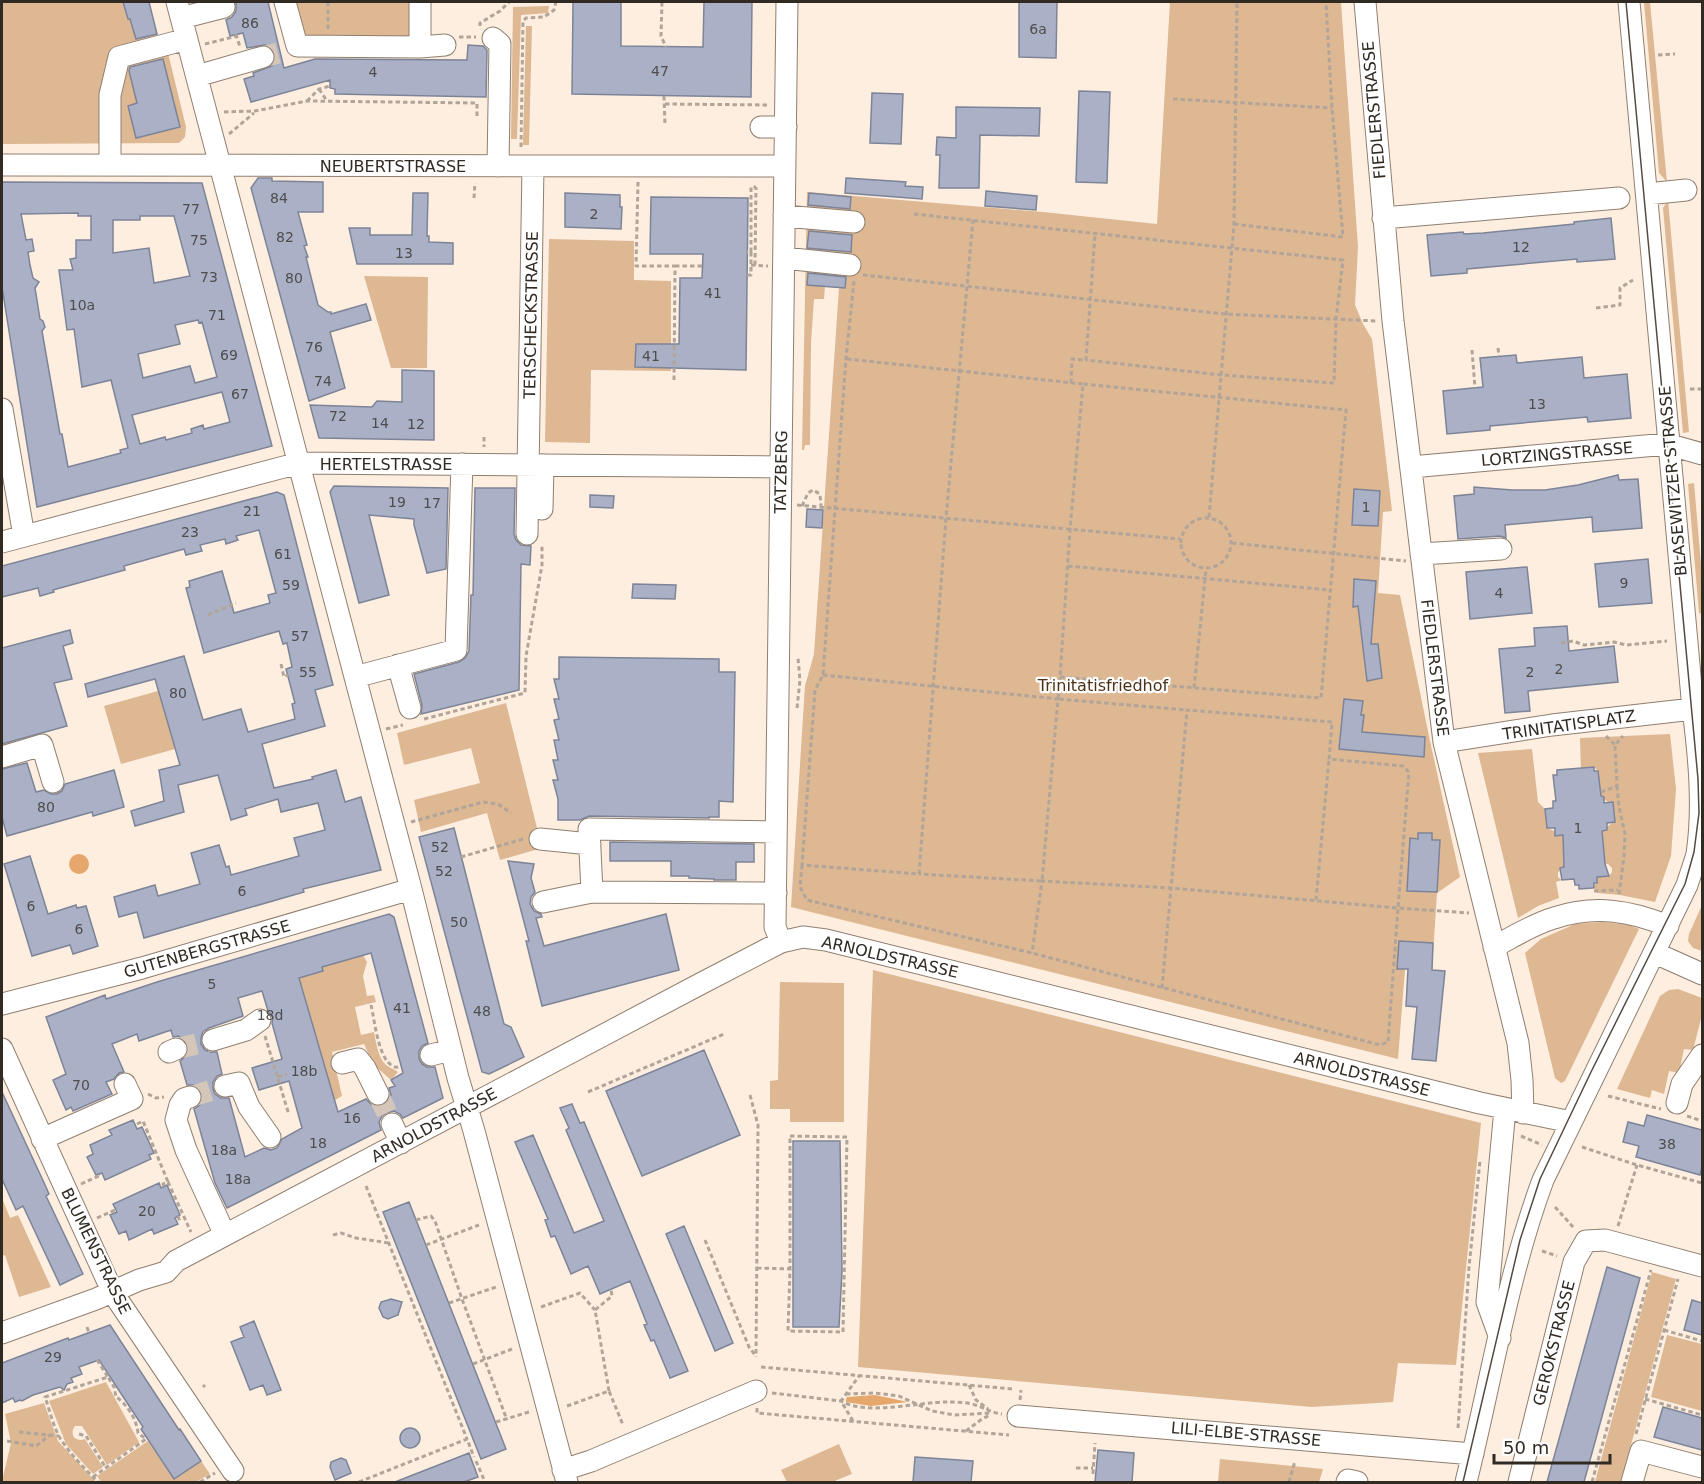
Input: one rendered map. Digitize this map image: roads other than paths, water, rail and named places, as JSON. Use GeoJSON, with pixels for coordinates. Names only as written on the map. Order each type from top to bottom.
{"type":"FeatureCollection","features":[{"type":"Feature","properties":{"kind":"street"},"geometry":{"type":"LineString","coordinates":[[110,165],[110,95],[119,57],[181,19],[224,7],[223,2]]}},
{"type":"Feature","properties":{"kind":"street"},"geometry":{"type":"LineString","coordinates":[[279,52],[285,2]]}},
{"type":"Feature","properties":{"kind":"street"},"geometry":{"type":"LineString","coordinates":[[420,2],[420,47]]}},
{"type":"Feature","properties":{"kind":"street","name":"TATZBERG"},"geometry":{"type":"LineString","coordinates":[[781,942],[775,927],[787,2]]}},
{"type":"Feature","properties":{"kind":"street","name":"FIEDLERSTRASSE"},"geometry":{"type":"LineString","coordinates":[[1365,2],[1393,321],[1444,742],[1518,1043],[1522,1080],[1514,1111]]}},
{"type":"Feature","properties":{"kind":"street","name":"BLASEWITZER STRASSE"},"geometry":{"type":"LineString","coordinates":[[1629,2],[1701,779],[1702,813],[1697,853],[1687,885],[1655,953]]}},
{"type":"Feature","properties":{"kind":"street"},"geometry":{"type":"LineString","coordinates":[[181,19],[411,889],[441,1053],[467,1108],[564,1479],[591,1461],[756,1391]]}},
{"type":"Feature","properties":{"kind":"street"},"geometry":{"type":"LineString","coordinates":[[493,38],[500,44],[498,166]]}},
{"type":"Feature","properties":{"kind":"street"},"geometry":{"type":"LineString","coordinates":[[197,76],[279,52],[445,45]]}},
{"type":"Feature","properties":{"kind":"street"},"geometry":{"type":"LineString","coordinates":[[761,127],[786,127]]}},
{"type":"Feature","properties":{"kind":"street","name":"NEUBERTSTRASSE"},"geometry":{"type":"LineString","coordinates":[[2,165],[110,165],[218,156],[498,166],[785,166]]}},
{"type":"Feature","properties":{"kind":"street","name":"TERSCHECKSTRASSE"},"geometry":{"type":"LineString","coordinates":[[527,166],[532,238],[528,439],[535,465]]}},
{"type":"Feature","properties":{"kind":"street"},"geometry":{"type":"LineString","coordinates":[[1647,194],[1686,190]]}},
{"type":"Feature","properties":{"kind":"street"},"geometry":{"type":"LineString","coordinates":[[1383,218],[1619,198]]}},
{"type":"Feature","properties":{"kind":"street"},"geometry":{"type":"LineString","coordinates":[[784,216],[854,222]]}},
{"type":"Feature","properties":{"kind":"street"},"geometry":{"type":"LineString","coordinates":[[784,258],[850,265]]}},
{"type":"Feature","properties":{"kind":"street"},"geometry":{"type":"LineString","coordinates":[[2,409],[24,536]]}},
{"type":"Feature","properties":{"kind":"street","name":"LORTZINGSTRASSE"},"geometry":{"type":"LineString","coordinates":[[1411,467],[1670,444],[1702,454]]}},
{"type":"Feature","properties":{"kind":"street","name":"HERTELSTRASSE"},"geometry":{"type":"LineString","coordinates":[[2,542],[299,463],[781,467]]}},
{"type":"Feature","properties":{"kind":"street"},"geometry":{"type":"LineString","coordinates":[[355,677],[456,650],[462,464]]}},
{"type":"Feature","properties":{"kind":"street"},"geometry":{"type":"LineString","coordinates":[[535,465],[542,509]]}},
{"type":"Feature","properties":{"kind":"street"},"geometry":{"type":"LineString","coordinates":[[535,465],[535,539]]}},
{"type":"Feature","properties":{"kind":"street"},"geometry":{"type":"LineString","coordinates":[[1422,558],[1502,549]]}},
{"type":"Feature","properties":{"kind":"street"},"geometry":{"type":"LineString","coordinates":[[398,665],[409,718]]}},
{"type":"Feature","properties":{"kind":"street","name":"TRINITATISPLATZ"},"geometry":{"type":"LineString","coordinates":[[1444,742],[1552,725],[1693,709]]}},
{"type":"Feature","properties":{"kind":"street"},"geometry":{"type":"LineString","coordinates":[[2,756],[42,745],[53,782]]}},
{"type":"Feature","properties":{"kind":"street"},"geometry":{"type":"LineString","coordinates":[[592,891],[589,829],[776,832]]}},
{"type":"Feature","properties":{"kind":"street"},"geometry":{"type":"LineString","coordinates":[[540,839],[590,844]]}},
{"type":"Feature","properties":{"kind":"street","name":"GUTENBERGSTRASSE"},"geometry":{"type":"LineString","coordinates":[[2,1004],[142,968],[411,889]]}},
{"type":"Feature","properties":{"kind":"street"},"geometry":{"type":"LineString","coordinates":[[543,902],[592,891],[776,893]]}},
{"type":"Feature","properties":{"kind":"street"},"geometry":{"type":"LineString","coordinates":[[1494,947],[1552,918],[1588,910],[1619,911],[1668,926]]}},
{"type":"Feature","properties":{"kind":"street","name":"ARNOLDSTRASSE"},"geometry":{"type":"LineString","coordinates":[[2,1334],[113,1293],[139,1280],[161,1262],[176,1261],[219,1238],[397,1134],[467,1108],[781,942],[803,937],[826,940],[1514,1111]]}},
{"type":"Feature","properties":{"kind":"street"},"geometry":{"type":"LineString","coordinates":[[1467,1482],[1516,1265],[1543,1180],[1655,953],[1702,974]]}},
{"type":"Feature","properties":{"kind":"street"},"geometry":{"type":"LineString","coordinates":[[213,1040],[246,1030],[260,1020]]}},
{"type":"Feature","properties":{"kind":"street","name":"BLUMENSTRASSE"},"geometry":{"type":"LineString","coordinates":[[2,1049],[113,1293],[223,1472]]}},
{"type":"Feature","properties":{"kind":"street"},"geometry":{"type":"LineString","coordinates":[[1670,1107],[1682,1084],[1702,1055]]}},
{"type":"Feature","properties":{"kind":"street"},"geometry":{"type":"LineString","coordinates":[[342,1063],[358,1059],[378,1094]]}},
{"type":"Feature","properties":{"kind":"street"},"geometry":{"type":"LineString","coordinates":[[225,1086],[239,1083],[249,1107],[270,1137]]}},
{"type":"Feature","properties":{"kind":"street"},"geometry":{"type":"LineString","coordinates":[[42,1139],[128,1091]]}},
{"type":"Feature","properties":{"kind":"street"},"geometry":{"type":"LineString","coordinates":[[180,1095],[184,1099],[177,1114],[178,1126],[219,1238]]}},
{"type":"Feature","properties":{"kind":"street"},"geometry":{"type":"LineString","coordinates":[[1500,1338],[1487,1302],[1514,1111],[1570,1122]]}},
{"type":"Feature","properties":{"kind":"street"},"geometry":{"type":"LineString","coordinates":[[166,1157],[219,1238]]}},
{"type":"Feature","properties":{"kind":"street","name":"GEROKSTRASSE"},"geometry":{"type":"LineString","coordinates":[[1519,1482],[1574,1262],[1586,1241],[1605,1240],[1692,1264]]}},
{"type":"Feature","properties":{"kind":"street","name":"LILI-ELBE-STRASSE"},"geometry":{"type":"LineString","coordinates":[[1014,1425],[1473,1454]]}},
{"type":"Feature","properties":{"kind":"street"},"geometry":{"type":"LineString","coordinates":[[1632,1482],[1641,1451],[1702,1467]]}},
{"type":"Feature","properties":{"kind":"street"},"geometry":{"type":"LineString","coordinates":[[1347,1482],[1348,1480],[1357,1482]]}},
{"type":"Feature","properties":{"kind":"tunnel"},"geometry":{"type":"LineString","coordinates":[[263,57],[278,53]]}},
{"type":"Feature","properties":{"kind":"tunnel"},"geometry":{"type":"LineString","coordinates":[[176,1049],[213,1040]]}},
{"type":"Feature","properties":{"kind":"tunnel"},"geometry":{"type":"LineString","coordinates":[[190,1097],[225,1086]]}},
{"type":"Feature","properties":{"kind":"tunnel"},"geometry":{"type":"LineString","coordinates":[[378,1094],[392,1124]]}},
{"type":"Feature","properties":{"kind":"tram line"},"geometry":{"type":"LineString","coordinates":[[1463,1482],[1520,1240],[1540,1179],[1685,884],[1694,852],[1699,813],[1698,779],[1626,2]]}},
{"type":"Feature","properties":{"kind":"park label","name":"Trinitatisfriedhof"},"geometry":{"type":"Point","coordinates":[1103,685]}}]}
